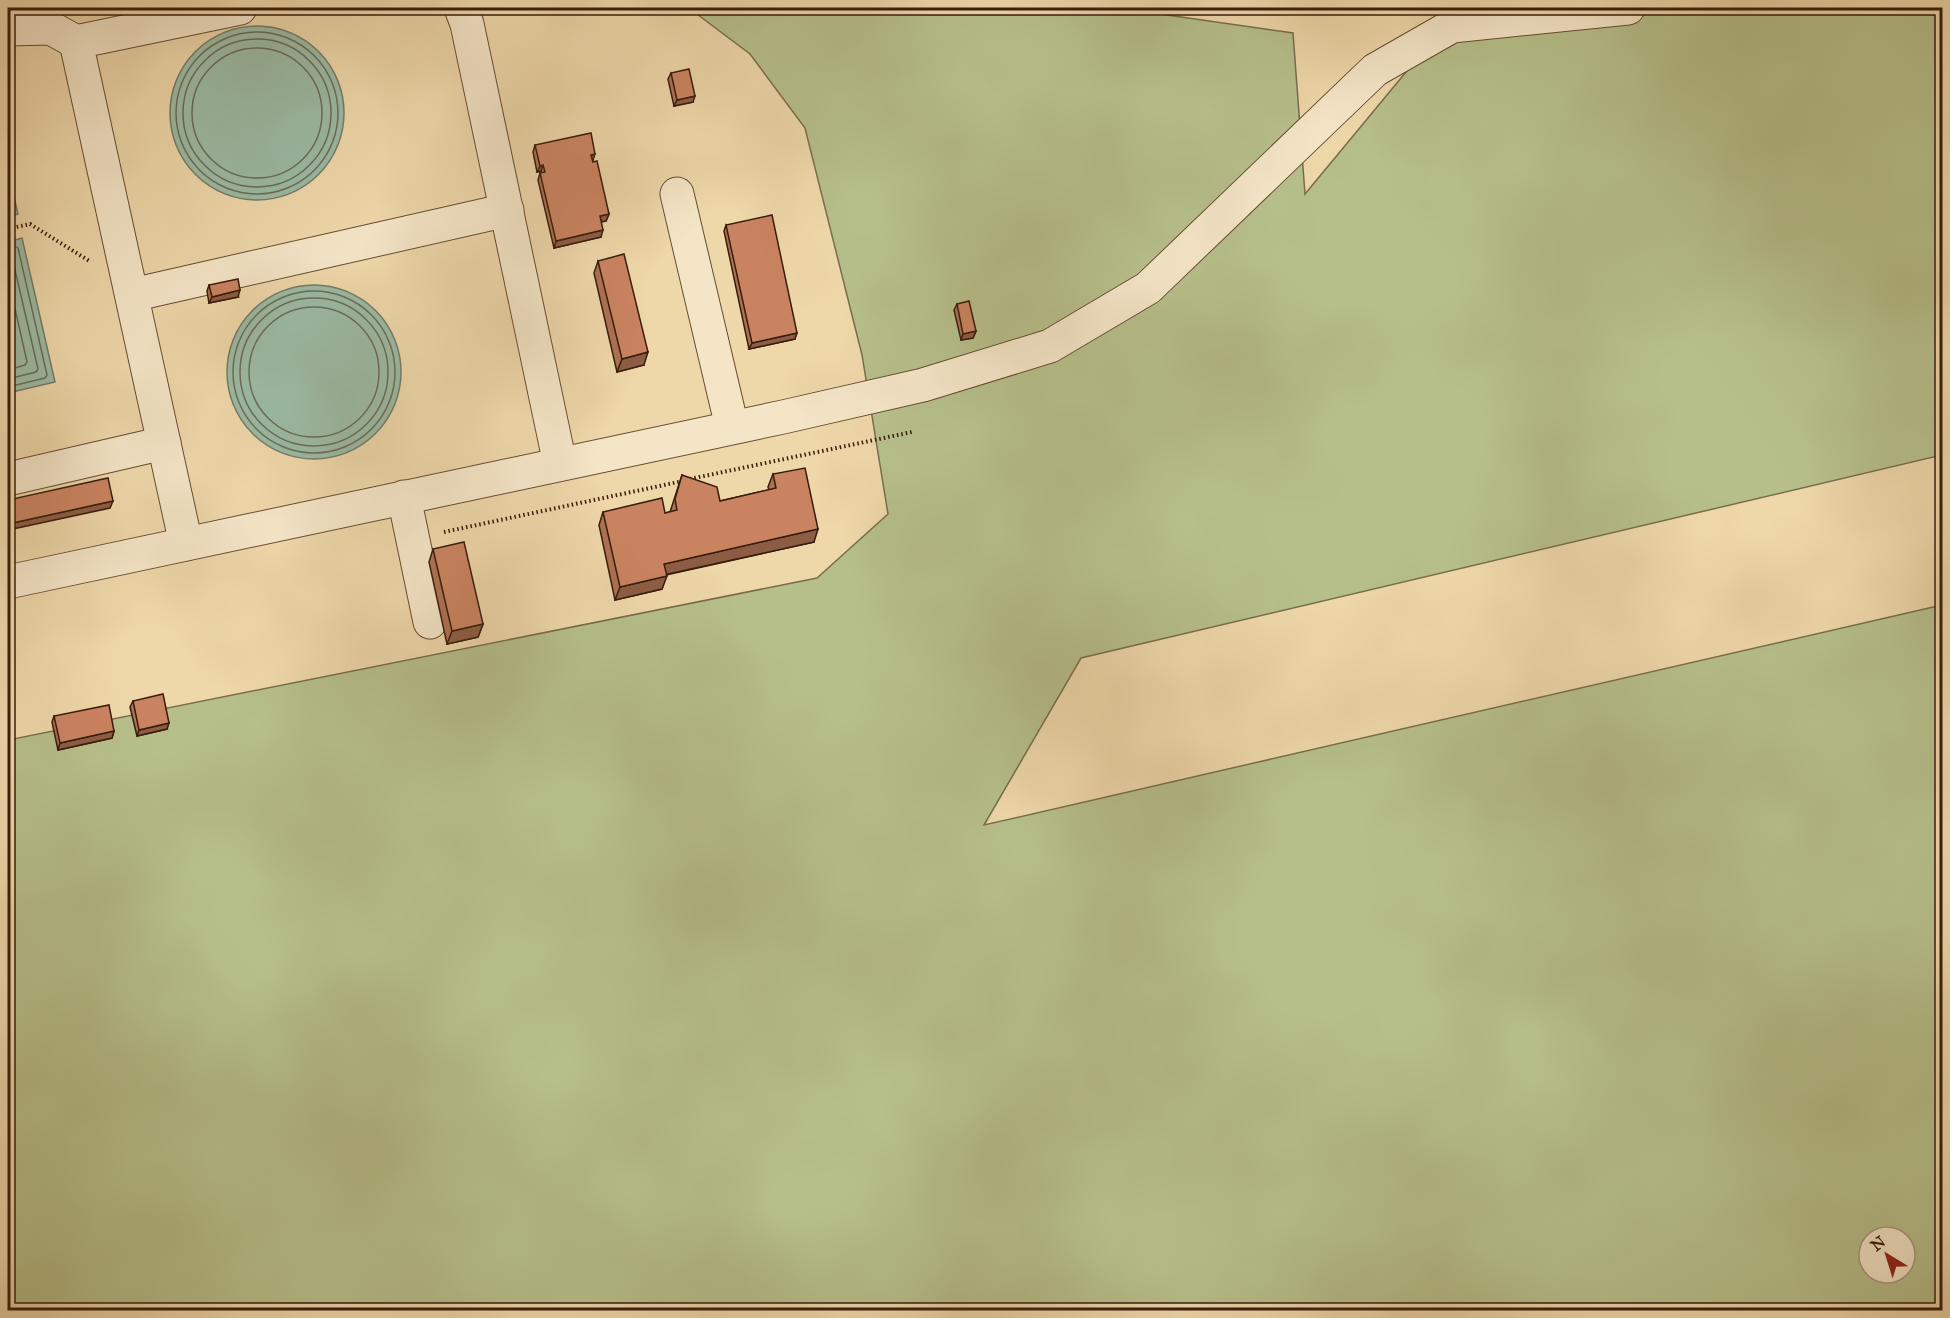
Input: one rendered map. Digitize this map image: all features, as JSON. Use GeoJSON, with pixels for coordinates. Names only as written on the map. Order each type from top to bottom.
{"type":"FeatureCollection","features":[{"type":"Feature","properties":{"kind":"lane"},"geometry":{"type":"LineString","coordinates":[[8,29],[51,28],[76,42],[240,8]]}},
{"type":"Feature","properties":{"kind":"lane"},"geometry":{"type":"LineString","coordinates":[[461,8],[467,24],[560,464]]}},
{"type":"Feature","properties":{"kind":"lane"},"geometry":{"type":"LineString","coordinates":[[8,582],[732,428],[922,385],[1050,346],[1149,288],[1375,70],[1452,26],[1628,8]]}},
{"type":"Feature","properties":{"kind":"lane"},"geometry":{"type":"LineString","coordinates":[[76,42],[186,543]]}},
{"type":"Feature","properties":{"kind":"lane"},"geometry":{"type":"LineString","coordinates":[[676,194],[732,428]]}},
{"type":"Feature","properties":{"kind":"lane"},"geometry":{"type":"LineString","coordinates":[[130,291],[507,210]]}},
{"type":"Feature","properties":{"kind":"lane"},"geometry":{"type":"LineString","coordinates":[[8,479],[164,443]]}},
{"type":"Feature","properties":{"kind":"lane"},"geometry":{"type":"LineString","coordinates":[[404,497],[430,622]]}},
{"type":"Feature","properties":{"kind":"path"},"geometry":{"type":"LineString","coordinates":[[8,229],[30,224],[130,291]]}},
{"type":"Feature","properties":{"kind":"green space"},"geometry":{"type":"Polygon","coordinates":[[[689,8],[1118,8],[1293,33],[1305,194],[1459,8],[1942,8],[1942,455],[1081,658],[984,825],[1942,605],[1942,1310],[8,1310],[8,740],[817,578],[888,514],[862,355],[805,128],[750,54],[689,8]]]}},
{"type":"Feature","properties":{"kind":"water"},"geometry":{"type":"Polygon","coordinates":[[[257,26],[274,27],[290,32],[319,51],[338,80],[343,96],[343,130],[338,146],[319,175],[290,194],[274,199],[257,200],[240,199],[224,194],[195,175],[176,146],[171,130],[170,113],[171,96],[176,80],[195,51],[224,32],[240,27],[257,26]]]}},
{"type":"Feature","properties":{"kind":"water"},"geometry":{"type":"Polygon","coordinates":[[[8,170],[18,214],[8,217],[8,170]]]}},
{"type":"Feature","properties":{"kind":"water"},"geometry":{"type":"Polygon","coordinates":[[[22,238],[55,382],[8,393],[8,242],[22,238]]]}},
{"type":"Feature","properties":{"kind":"water"},"geometry":{"type":"Polygon","coordinates":[[[314,285],[347,291],[376,310],[395,339],[401,372],[395,405],[376,434],[347,453],[314,459],[281,453],[252,434],[233,405],[227,372],[233,339],[252,310],[281,291],[314,285]]]}},
{"type":"Feature","properties":{"kind":"building"},"geometry":{"type":"Polygon","coordinates":[[[689,69],[695,96],[677,100],[671,73],[689,69]]]}},
{"type":"Feature","properties":{"kind":"building"},"geometry":{"type":"Polygon","coordinates":[[[591,133],[595,154],[591,155],[593,162],[597,161],[609,214],[600,216],[603,230],[556,241],[540,173],[545,172],[543,165],[540,166],[535,145],[591,133]]]}},
{"type":"Feature","properties":{"kind":"building"},"geometry":{"type":"Polygon","coordinates":[[[772,215],[797,333],[752,343],[726,225],[772,215]]]}},
{"type":"Feature","properties":{"kind":"building"},"geometry":{"type":"Polygon","coordinates":[[[624,254],[648,352],[622,359],[598,261],[624,254]]]}},
{"type":"Feature","properties":{"kind":"building"},"geometry":{"type":"Polygon","coordinates":[[[238,279],[240,290],[212,297],[209,285],[238,279]]]}},
{"type":"Feature","properties":{"kind":"building"},"geometry":{"type":"Polygon","coordinates":[[[969,301],[976,331],[963,334],[957,304],[969,301]]]}},
{"type":"Feature","properties":{"kind":"building"},"geometry":{"type":"Polygon","coordinates":[[[805,468],[818,529],[664,564],[667,576],[620,587],[603,512],[662,498],[665,513],[677,510],[675,499],[682,475],[717,487],[720,501],[776,488],[773,474],[805,468]]]}},
{"type":"Feature","properties":{"kind":"building"},"geometry":{"type":"Polygon","coordinates":[[[108,478],[113,501],[8,524],[8,500],[108,478]]]}},
{"type":"Feature","properties":{"kind":"building"},"geometry":{"type":"Polygon","coordinates":[[[464,542],[483,624],[452,631],[433,549],[464,542]]]}},
{"type":"Feature","properties":{"kind":"building"},"geometry":{"type":"Polygon","coordinates":[[[163,694],[169,723],[139,730],[133,701],[163,694]]]}},
{"type":"Feature","properties":{"kind":"building"},"geometry":{"type":"Polygon","coordinates":[[[109,705],[114,731],[60,743],[54,716],[109,705]]]}}]}
